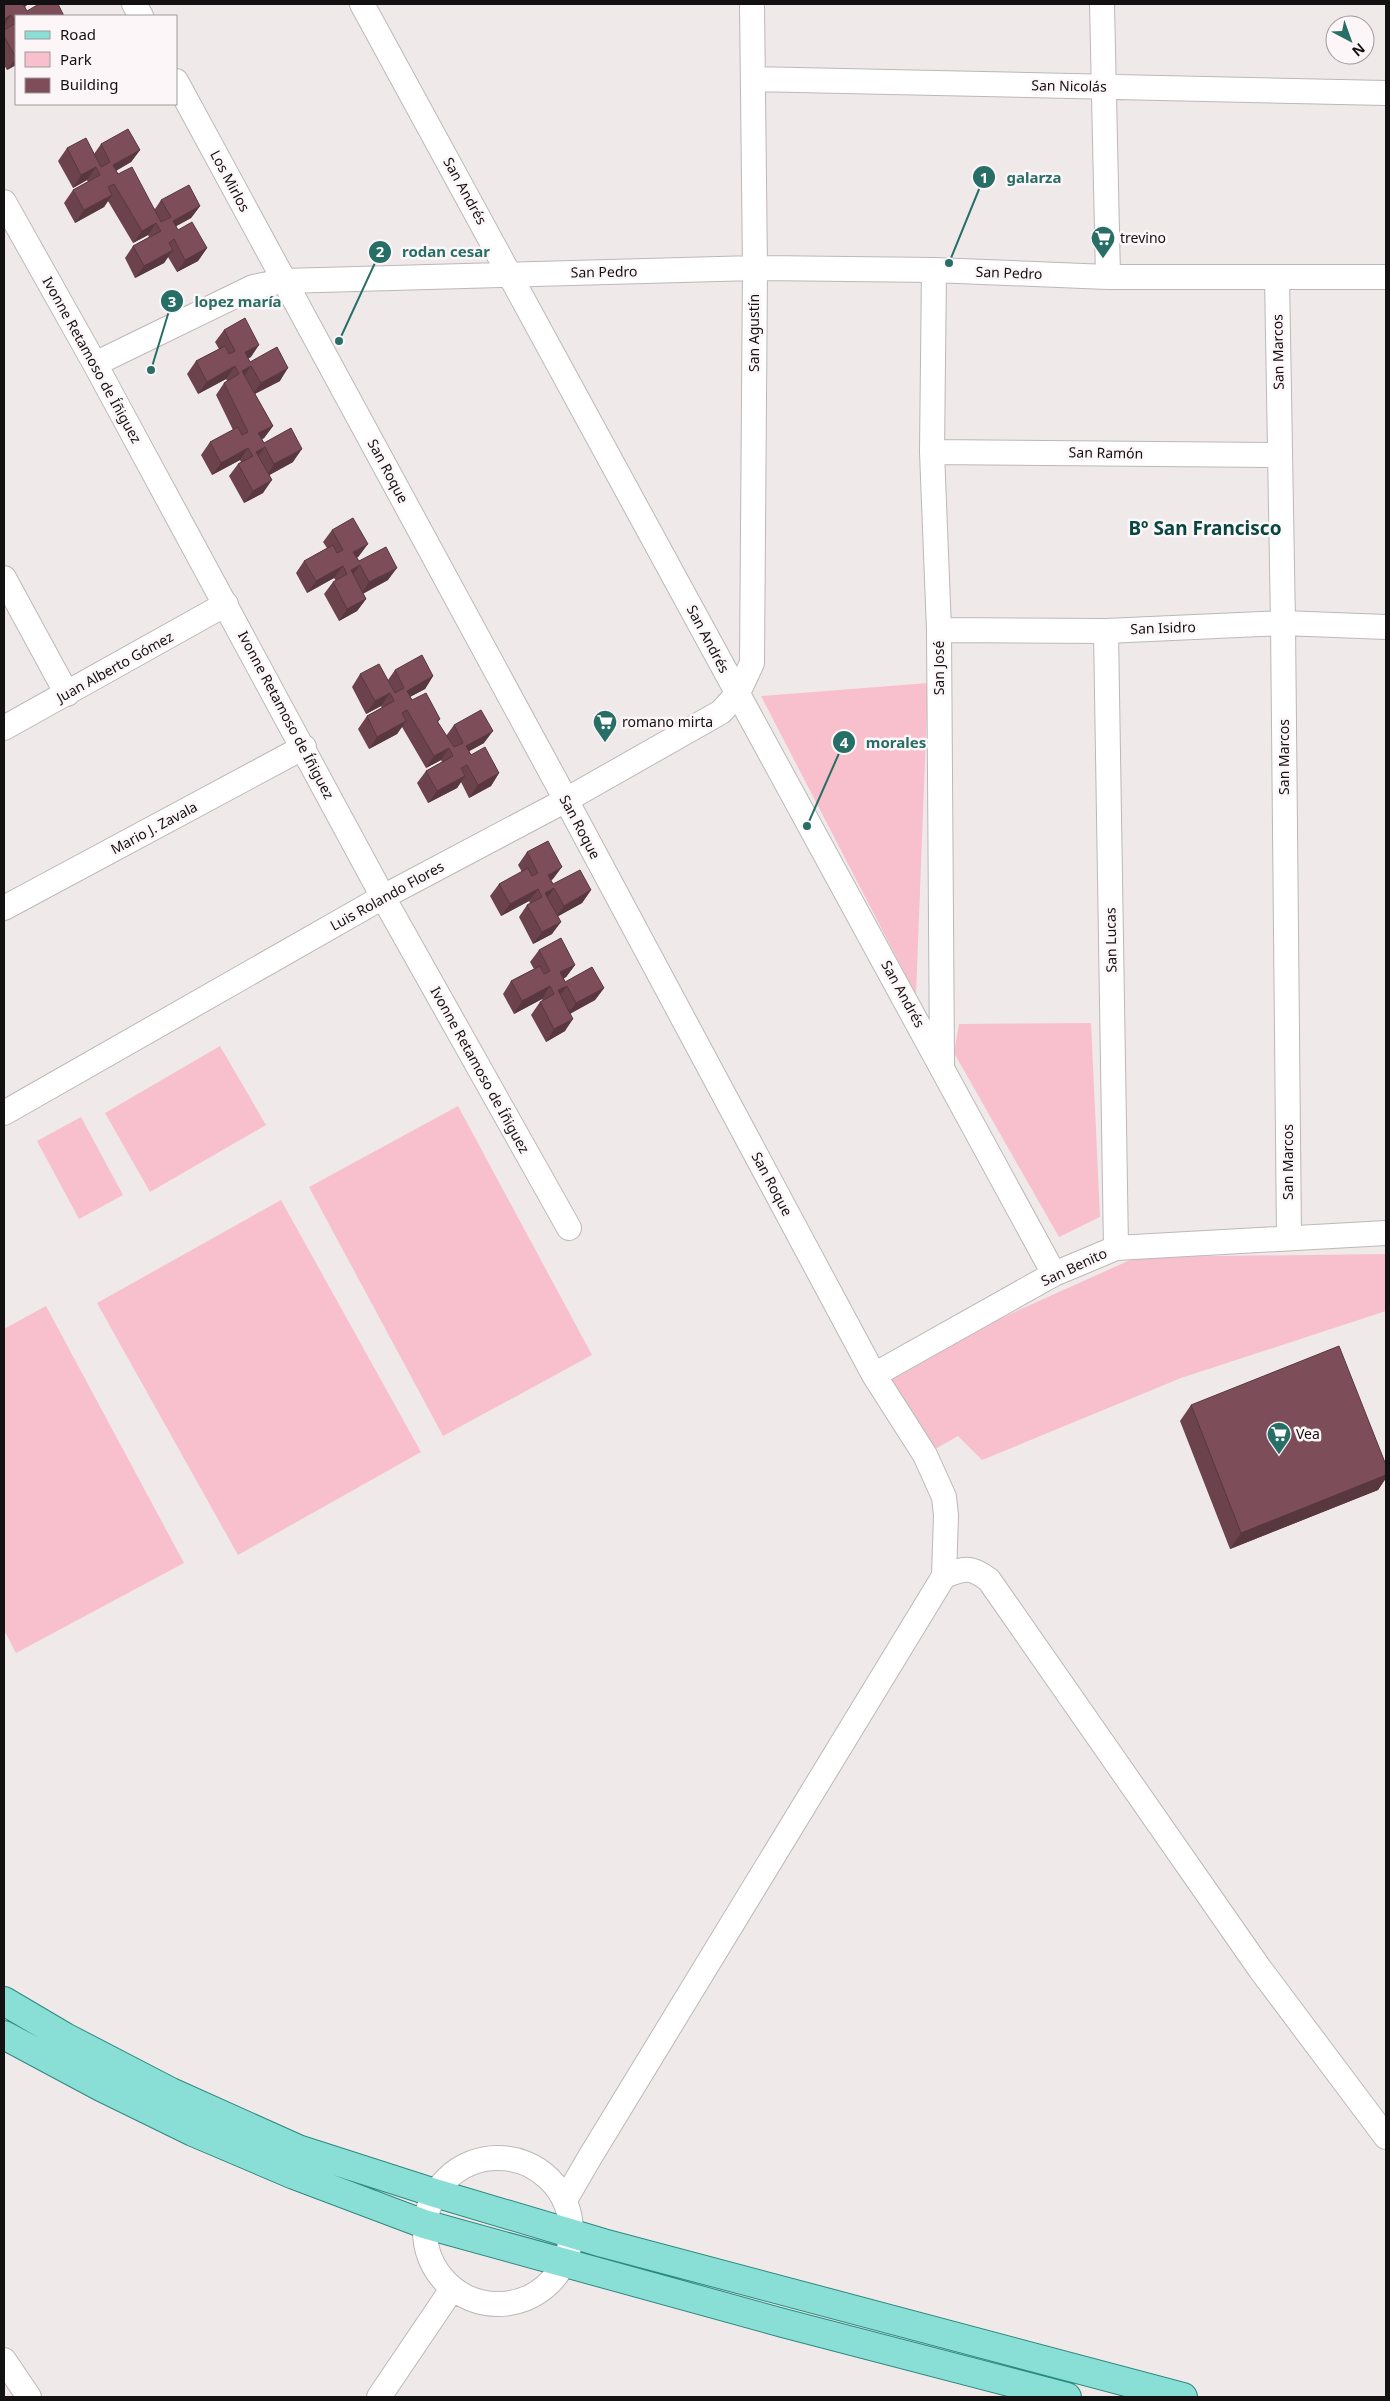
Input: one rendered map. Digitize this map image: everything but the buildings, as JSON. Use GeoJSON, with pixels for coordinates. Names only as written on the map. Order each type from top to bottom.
{"type":"FeatureCollection","features":[{"type":"Feature","properties":{"kind":"main road"},"geometry":{"type":"LineString","coordinates":[[4,2001],[65,2038],[171,2092],[298,2149],[572,2234],[1183,2397]]}},
{"type":"Feature","properties":{"kind":"main road"},"geometry":{"type":"LineString","coordinates":[[4,2035],[41,2057],[194,2132],[294,2175],[424,2224],[1067,2397]]}},
{"type":"Feature","properties":{"kind":"street"},"geometry":{"type":"LineString","coordinates":[[134,4],[140,15]]}},
{"type":"Feature","properties":{"kind":"street","name":"San Andrés"},"geometry":{"type":"LineString","coordinates":[[362,4],[511,274],[1054,1274]]}},
{"type":"Feature","properties":{"kind":"street","name":"San Agustín"},"geometry":{"type":"LineString","coordinates":[[752,4],[755,268],[752,663]]}},
{"type":"Feature","properties":{"kind":"street"},"geometry":{"type":"LineString","coordinates":[[1102,4],[1108,277]]}},
{"type":"Feature","properties":{"kind":"street","name":"San Nicolás"},"geometry":{"type":"LineString","coordinates":[[753,80],[1386,93]]}},
{"type":"Feature","properties":{"kind":"street","name":"Los Mirlos"},"geometry":{"type":"LineString","coordinates":[[178,85],[284,281]]}},
{"type":"Feature","properties":{"kind":"street","name":"Ivonne Retamoso de Íñiguez"},"geometry":{"type":"LineString","coordinates":[[4,202],[95,364],[384,897],[569,1228]]}},
{"type":"Feature","properties":{"kind":"street","name":"San Pedro"},"geometry":{"type":"LineString","coordinates":[[95,364],[253,287],[284,281],[755,268],[934,270],[1108,277],[1386,277]]}},
{"type":"Feature","properties":{"kind":"street","name":"San José"},"geometry":{"type":"LineString","coordinates":[[934,270],[932,452],[939,630],[942,1066]]}},
{"type":"Feature","properties":{"kind":"street","name":"San Marcos"},"geometry":{"type":"LineString","coordinates":[[1277,277],[1283,623],[1289,1238]]}},
{"type":"Feature","properties":{"kind":"street","name":"San Roque"},"geometry":{"type":"LineString","coordinates":[[284,281],[566,800],[874,1375],[925,1455],[944,1497],[946,1515],[944,1576]]}},
{"type":"Feature","properties":{"kind":"street","name":"San Ramón"},"geometry":{"type":"LineString","coordinates":[[932,452],[1280,455]]}},
{"type":"Feature","properties":{"kind":"street"},"geometry":{"type":"LineString","coordinates":[[4,578],[67,694]]}},
{"type":"Feature","properties":{"kind":"street","name":"Juan Alberto Gómez"},"geometry":{"type":"LineString","coordinates":[[4,728],[226,604]]}},
{"type":"Feature","properties":{"kind":"street","name":"San Isidro"},"geometry":{"type":"LineString","coordinates":[[939,630],[1106,631],[1283,623],[1386,627]]}},
{"type":"Feature","properties":{"kind":"street","name":"San Lucas"},"geometry":{"type":"LineString","coordinates":[[1106,631],[1116,1248]]}},
{"type":"Feature","properties":{"kind":"street","name":"Luis Rolando Flores"},"geometry":{"type":"LineString","coordinates":[[4,1113],[384,897],[566,800],[721,712],[738,693],[752,663]]}},
{"type":"Feature","properties":{"kind":"street","name":"Mario J. Zavala"},"geometry":{"type":"LineString","coordinates":[[4,908],[304,747]]}},
{"type":"Feature","properties":{"kind":"street","name":"San Benito"},"geometry":{"type":"LineString","coordinates":[[874,1375],[1054,1274],[1116,1248],[1386,1233]]}},
{"type":"Feature","properties":{"kind":"street"},"geometry":{"type":"LineString","coordinates":[[565,2200],[944,1576],[962,1569],[976,1570],[989,1580],[1260,1969],[1386,2137]]}},
{"type":"Feature","properties":{"kind":"street"},"geometry":{"type":"LineString","coordinates":[[486,2158],[509,2158],[533,2166],[552,2180],[565,2200],[571,2217],[572,2234],[564,2263],[552,2281],[535,2295],[514,2303],[492,2304],[471,2300],[452,2289],[436,2271],[426,2248],[424,2224],[428,2208],[435,2193],[447,2178],[464,2166],[486,2158]]}},
{"type":"Feature","properties":{"kind":"street"},"geometry":{"type":"LineString","coordinates":[[379,2397],[452,2289]]}},
{"type":"Feature","properties":{"kind":"street"},"geometry":{"type":"LineString","coordinates":[[4,2360],[29,2397]]}},
{"type":"Feature","properties":{"kind":"green space"},"geometry":{"type":"Polygon","coordinates":[[[928,683],[916,995],[761,696],[928,683]]]}},
{"type":"Feature","properties":{"kind":"green space"},"geometry":{"type":"Polygon","coordinates":[[[1091,1023],[1100,1217],[1059,1237],[954,1053],[959,1024],[1091,1023]]]}},
{"type":"Feature","properties":{"kind":"green space"},"geometry":{"type":"Polygon","coordinates":[[[220,1046],[266,1125],[150,1192],[105,1113],[220,1046]]]}},
{"type":"Feature","properties":{"kind":"green space"},"geometry":{"type":"Polygon","coordinates":[[[458,1106],[592,1355],[443,1436],[309,1187],[458,1106]]]}},
{"type":"Feature","properties":{"kind":"green space"},"geometry":{"type":"Polygon","coordinates":[[[81,1117],[123,1195],[79,1219],[37,1141],[81,1117]]]}},
{"type":"Feature","properties":{"kind":"green space"},"geometry":{"type":"Polygon","coordinates":[[[281,1200],[421,1452],[238,1555],[97,1303],[281,1200]]]}},
{"type":"Feature","properties":{"kind":"green space"},"geometry":{"type":"Polygon","coordinates":[[[1386,1254],[1386,1311],[1181,1378],[982,1460],[958,1436],[925,1455],[874,1375],[1137,1257],[1386,1254]]]}},
{"type":"Feature","properties":{"kind":"green space"},"geometry":{"type":"Polygon","coordinates":[[[46,1306],[184,1563],[16,1653],[4,1630],[4,1329],[46,1306]]]}},
{"type":"Feature","properties":{"kind":"place","name":"trevino"},"geometry":{"type":"Point","coordinates":[1103,259]}},
{"type":"Feature","properties":{"kind":"place","name":"galarza"},"geometry":{"type":"Point","coordinates":[949,263]}},
{"type":"Feature","properties":{"kind":"place","name":"rodan cesar"},"geometry":{"type":"Point","coordinates":[339,341]}},
{"type":"Feature","properties":{"kind":"place","name":"lopez maría"},"geometry":{"type":"Point","coordinates":[151,370]}},
{"type":"Feature","properties":{"kind":"place","name":"romano mirta"},"geometry":{"type":"Point","coordinates":[605,743]}},
{"type":"Feature","properties":{"kind":"place","name":"morales"},"geometry":{"type":"Point","coordinates":[807,826]}},
{"type":"Feature","properties":{"kind":"place","name":"Vea"},"geometry":{"type":"Point","coordinates":[1279,1455]}},
{"type":"Feature","properties":{"kind":"district","name":"Bº San Francisco"},"geometry":{"type":"Point","coordinates":[1205,528]}}]}
